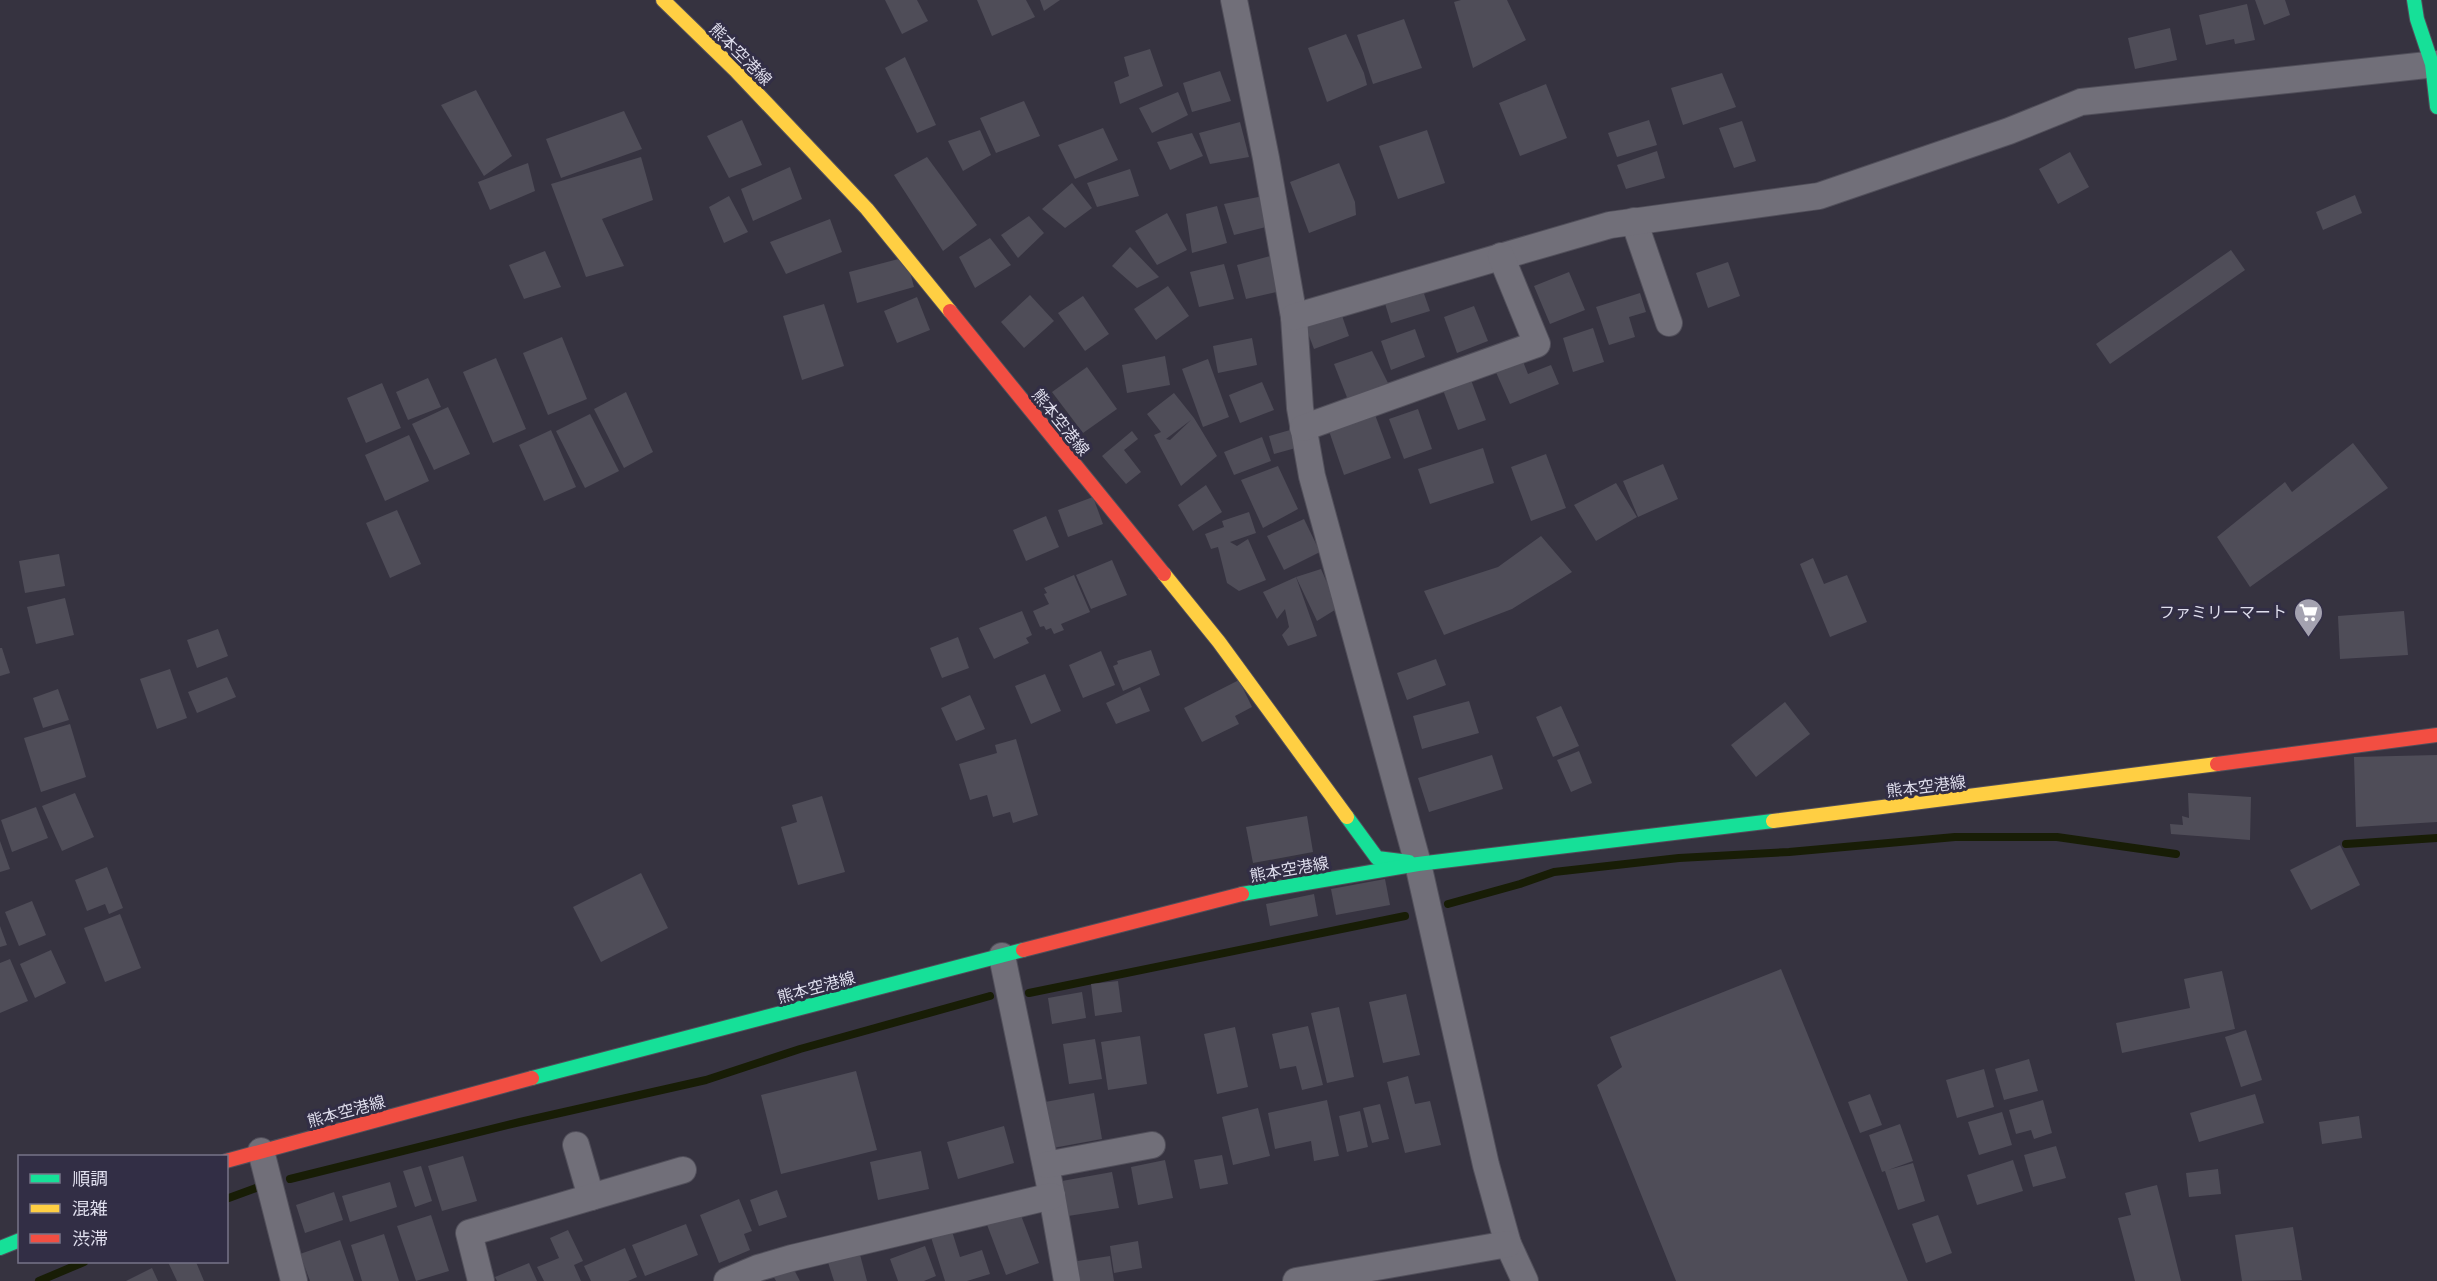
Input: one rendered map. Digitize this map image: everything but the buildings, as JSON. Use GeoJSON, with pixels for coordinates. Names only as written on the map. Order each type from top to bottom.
{"type":"FeatureCollection","features":[{"type":"Feature","properties":{"kind":"main road","name":"熊本空港線"},"geometry":{"type":"LineString","coordinates":[[663,0],[735,70],[867,209],[1219,642],[1377,858],[1418,864]]}},
{"type":"Feature","properties":{"kind":"main road"},"geometry":{"type":"LineString","coordinates":[[2414,0],[2417,19],[2435,64],[2437,107]]}},
{"type":"Feature","properties":{"kind":"main road","name":"熊本空港線"},"geometry":{"type":"LineString","coordinates":[[228,1160],[454,1098],[1260,889],[1418,864],[1922,803],[2437,735]]}},
{"type":"Feature","properties":{"kind":"main road"},"geometry":{"type":"LineString","coordinates":[[0,1248],[18,1241]]}},
{"type":"Feature","properties":{"kind":"street"},"geometry":{"type":"LineString","coordinates":[[1233,0],[1264,147],[1294,317],[1300,408],[1312,476],[1418,864],[1484,1153],[1508,1244],[1525,1281]]}},
{"type":"Feature","properties":{"kind":"street"},"geometry":{"type":"LineString","coordinates":[[1294,317],[1610,225],[1819,196],[2008,130],[2080,102],[2435,64]]}},
{"type":"Feature","properties":{"kind":"street"},"geometry":{"type":"LineString","coordinates":[[1634,221],[1669,323]]}},
{"type":"Feature","properties":{"kind":"street"},"geometry":{"type":"LineString","coordinates":[[1304,428],[1537,344],[1501,256]]}},
{"type":"Feature","properties":{"kind":"street"},"geometry":{"type":"LineString","coordinates":[[1002,956],[1046,1165],[1067,1281]]}},
{"type":"Feature","properties":{"kind":"street"},"geometry":{"type":"LineString","coordinates":[[576,1144],[591,1197]]}},
{"type":"Feature","properties":{"kind":"street"},"geometry":{"type":"LineString","coordinates":[[1046,1165],[1152,1145]]}},
{"type":"Feature","properties":{"kind":"street"},"geometry":{"type":"LineString","coordinates":[[261,1151],[294,1281]]}},
{"type":"Feature","properties":{"kind":"street"},"geometry":{"type":"LineString","coordinates":[[481,1281],[469,1233],[682,1170]]}},
{"type":"Feature","properties":{"kind":"street"},"geometry":{"type":"LineString","coordinates":[[727,1281],[792,1257],[1052,1196]]}},
{"type":"Feature","properties":{"kind":"street"},"geometry":{"type":"LineString","coordinates":[[1296,1281],[1508,1244]]}},
{"type":"Feature","properties":{"kind":"waterway"},"geometry":{"type":"LineString","coordinates":[[1448,904],[1554,872],[1679,858],[1789,852],[1955,837],[2057,837],[2176,854]]}},
{"type":"Feature","properties":{"kind":"waterway"},"geometry":{"type":"LineString","coordinates":[[2346,844],[2437,838]]}},
{"type":"Feature","properties":{"kind":"waterway"},"geometry":{"type":"LineString","coordinates":[[1029,993],[1405,916]]}},
{"type":"Feature","properties":{"kind":"waterway"},"geometry":{"type":"LineString","coordinates":[[290,1179],[520,1122],[706,1080],[800,1049],[990,996]]}},
{"type":"Feature","properties":{"kind":"waterway"},"geometry":{"type":"LineString","coordinates":[[228,1198],[256,1188]]}},
{"type":"Feature","properties":{"kind":"waterway"},"geometry":{"type":"LineString","coordinates":[[39,1281],[82,1263]]}},
{"type":"Feature","properties":{"kind":"traffic: fast"},"geometry":{"type":"LineString","coordinates":[[2414,0],[2417,19],[2432,64],[2437,107]]}},
{"type":"Feature","properties":{"kind":"traffic: fast"},"geometry":{"type":"LineString","coordinates":[[1347,817],[1377,858],[1409,862]]}},
{"type":"Feature","properties":{"kind":"traffic: fast"},"geometry":{"type":"LineString","coordinates":[[1242,894],[1418,864],[1773,821]]}},
{"type":"Feature","properties":{"kind":"traffic: fast"},"geometry":{"type":"LineString","coordinates":[[532,1078],[1023,950]]}},
{"type":"Feature","properties":{"kind":"traffic: fast"},"geometry":{"type":"LineString","coordinates":[[0,1248],[18,1241]]}},
{"type":"Feature","properties":{"kind":"traffic: slow"},"geometry":{"type":"LineString","coordinates":[[663,0],[735,70],[867,209],[950,311]]}},
{"type":"Feature","properties":{"kind":"traffic: slow"},"geometry":{"type":"LineString","coordinates":[[1164,574],[1219,642],[1347,817]]}},
{"type":"Feature","properties":{"kind":"traffic: slow"},"geometry":{"type":"LineString","coordinates":[[1773,821],[2217,764]]}},
{"type":"Feature","properties":{"kind":"traffic: jam"},"geometry":{"type":"LineString","coordinates":[[950,311],[1164,574]]}},
{"type":"Feature","properties":{"kind":"traffic: jam"},"geometry":{"type":"LineString","coordinates":[[2217,764],[2437,735]]}},
{"type":"Feature","properties":{"kind":"traffic: jam"},"geometry":{"type":"LineString","coordinates":[[1023,950],[1242,894]]}},
{"type":"Feature","properties":{"kind":"traffic: jam"},"geometry":{"type":"LineString","coordinates":[[228,1160],[532,1078]]}},
{"type":"Feature","properties":{"kind":"place","name":"ファミリーマート"},"geometry":{"type":"Point","coordinates":[2308,638]}}]}
